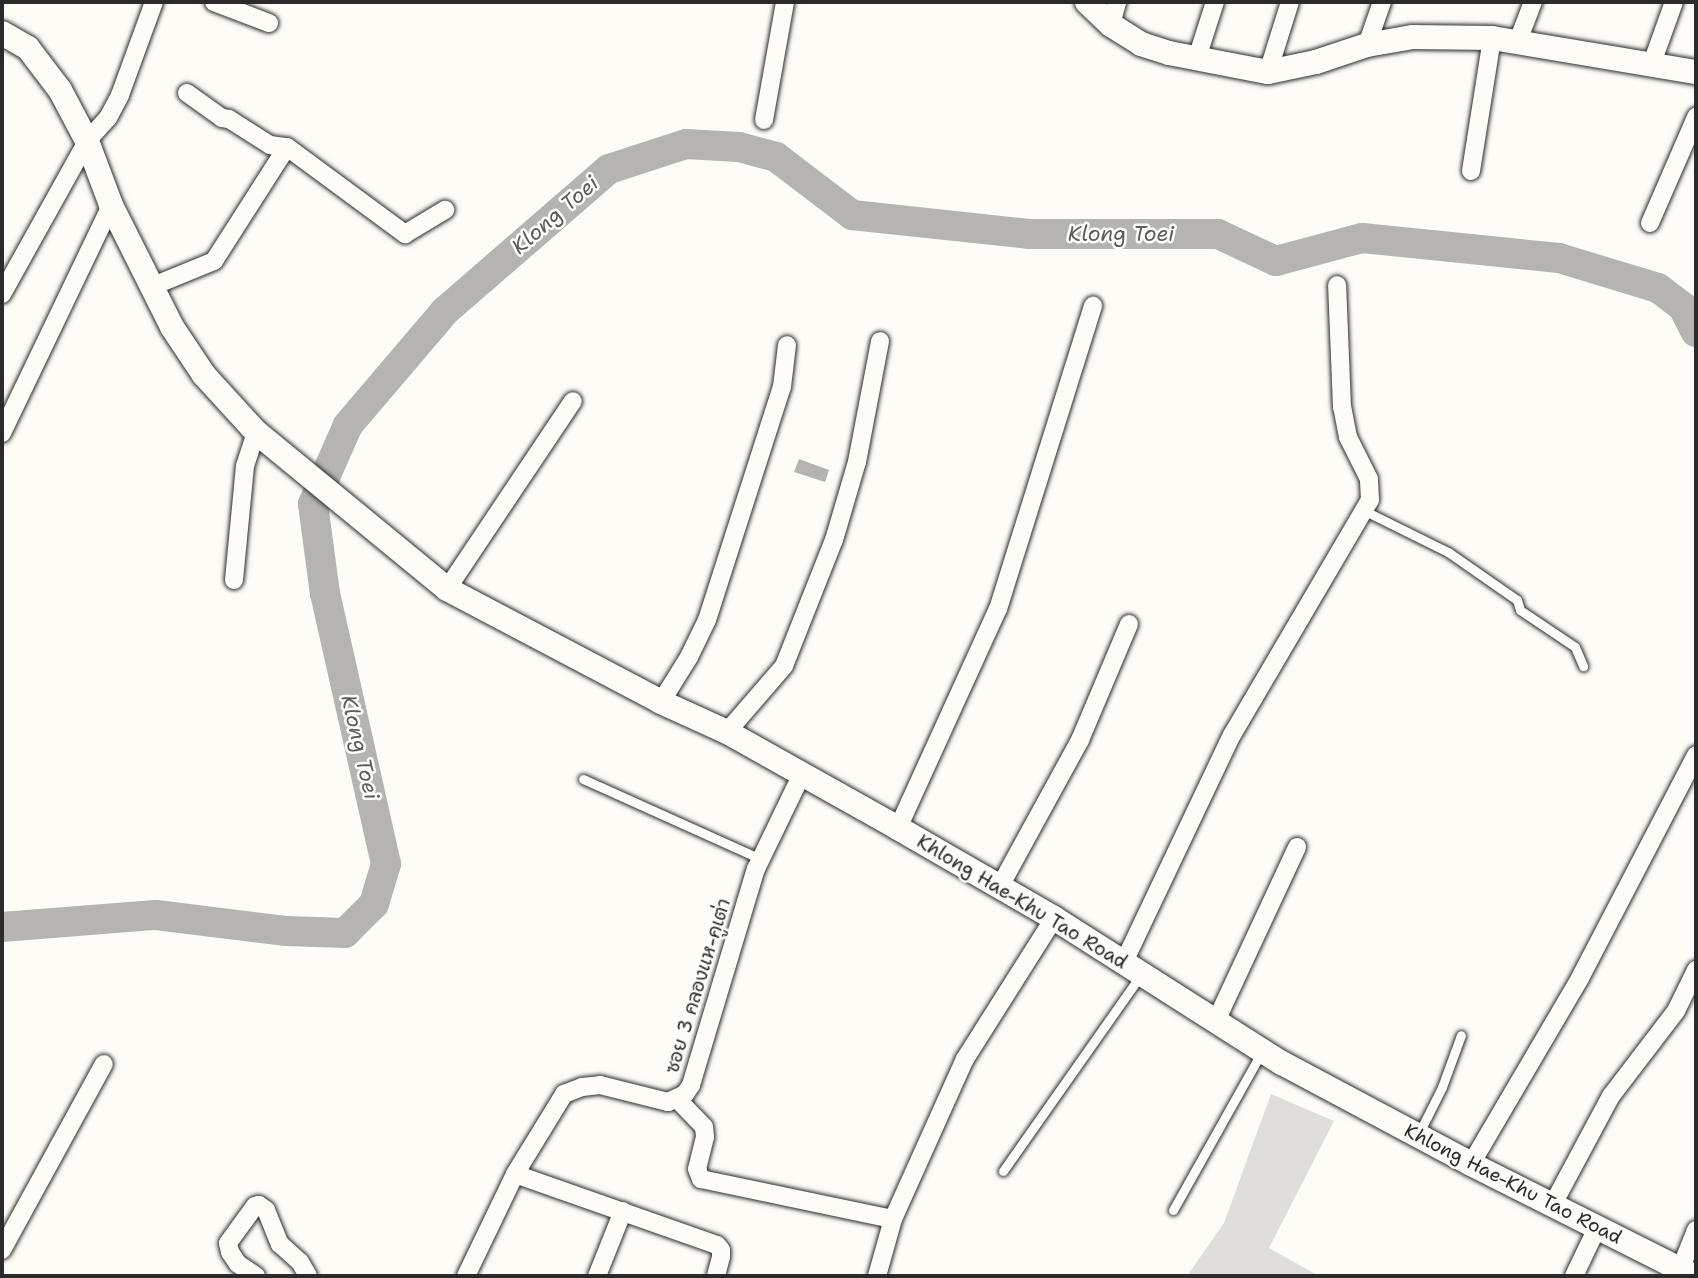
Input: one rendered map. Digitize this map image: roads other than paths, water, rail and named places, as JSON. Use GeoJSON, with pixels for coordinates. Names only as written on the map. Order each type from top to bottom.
{"type":"FeatureCollection","features":[{"type":"Feature","properties":{"kind":"street"},"geometry":{"type":"LineString","coordinates":[[2,294],[86,141],[108,118],[120,95],[154,2]]}},
{"type":"Feature","properties":{"kind":"street"},"geometry":{"type":"LineString","coordinates":[[214,2],[269,23]]}},
{"type":"Feature","properties":{"kind":"street"},"geometry":{"type":"LineString","coordinates":[[764,120],[785,2]]}},
{"type":"Feature","properties":{"kind":"street"},"geometry":{"type":"LineString","coordinates":[[1087,2],[1114,13],[1141,44],[1169,53],[1268,72],[1367,45],[1413,37],[1518,41],[1696,72]]}},
{"type":"Feature","properties":{"kind":"street"},"geometry":{"type":"LineString","coordinates":[[1197,58],[1215,2]]}},
{"type":"Feature","properties":{"kind":"street"},"geometry":{"type":"LineString","coordinates":[[1268,72],[1290,2]]}},
{"type":"Feature","properties":{"kind":"street"},"geometry":{"type":"LineString","coordinates":[[1367,45],[1382,2]]}},
{"type":"Feature","properties":{"kind":"street"},"geometry":{"type":"LineString","coordinates":[[1518,41],[1533,2]]}},
{"type":"Feature","properties":{"kind":"street"},"geometry":{"type":"LineString","coordinates":[[1652,63],[1674,2]]}},
{"type":"Feature","properties":{"kind":"street","name":"Khlong Hae-Khu Tao Road"},"geometry":{"type":"LineString","coordinates":[[2,33],[29,48],[60,90],[86,141],[111,205],[172,327],[204,375],[256,432],[447,589],[661,702],[727,732],[801,776],[898,828],[1054,918],[1262,1051],[1417,1136],[1687,1273]]}},
{"type":"Feature","properties":{"kind":"street"},"geometry":{"type":"LineString","coordinates":[[1471,171],[1492,38]]}},
{"type":"Feature","properties":{"kind":"street"},"geometry":{"type":"LineString","coordinates":[[187,93],[222,118],[229,119],[270,145],[288,147],[405,234],[446,210]]}},
{"type":"Feature","properties":{"kind":"street"},"geometry":{"type":"LineString","coordinates":[[1650,223],[1696,117]]}},
{"type":"Feature","properties":{"kind":"street"},"geometry":{"type":"LineString","coordinates":[[153,286],[214,261],[288,147]]}},
{"type":"Feature","properties":{"kind":"street"},"geometry":{"type":"LineString","coordinates":[[2,433],[111,205]]}},
{"type":"Feature","properties":{"kind":"street"},"geometry":{"type":"LineString","coordinates":[[1132,968],[1232,735],[1370,500],[1369,478],[1348,437],[1342,407],[1337,285]]}},
{"type":"Feature","properties":{"kind":"street"},"geometry":{"type":"LineString","coordinates":[[898,828],[998,609],[1093,305]]}},
{"type":"Feature","properties":{"kind":"street"},"geometry":{"type":"LineString","coordinates":[[727,732],[785,666],[834,540],[857,462],[880,341]]}},
{"type":"Feature","properties":{"kind":"street"},"geometry":{"type":"LineString","coordinates":[[661,702],[689,657],[707,620],[782,387],[787,345]]}},
{"type":"Feature","properties":{"kind":"street"},"geometry":{"type":"LineString","coordinates":[[447,589],[573,401]]}},
{"type":"Feature","properties":{"kind":"street"},"geometry":{"type":"LineString","coordinates":[[234,580],[245,466],[256,432]]}},
{"type":"Feature","properties":{"kind":"street"},"geometry":{"type":"LineString","coordinates":[[999,888],[1080,740],[1129,624]]}},
{"type":"Feature","properties":{"kind":"street"},"geometry":{"type":"LineString","coordinates":[[1471,1164],[1580,978],[1696,755]]}},
{"type":"Feature","properties":{"kind":"street","name":"ซอย 3 คลองแห-คูเต่า"},"geometry":{"type":"LineString","coordinates":[[466,1276],[515,1174],[564,1094],[582,1087],[600,1085],[668,1102],[678,1100],[691,1085],[761,859],[801,776]]}},
{"type":"Feature","properties":{"kind":"street"},"geometry":{"type":"LineString","coordinates":[[1216,1021],[1297,847]]}},
{"type":"Feature","properties":{"kind":"street"},"geometry":{"type":"LineString","coordinates":[[877,1276],[893,1219],[965,1059],[1054,918]]}},
{"type":"Feature","properties":{"kind":"street"},"geometry":{"type":"LineString","coordinates":[[1552,1206],[1611,1096],[1676,1011],[1696,970]]}},
{"type":"Feature","properties":{"kind":"street"},"geometry":{"type":"LineString","coordinates":[[2,1251],[104,1064]]}},
{"type":"Feature","properties":{"kind":"street"},"geometry":{"type":"LineString","coordinates":[[678,1100],[704,1127],[705,1137],[697,1169],[701,1179],[893,1219]]}},
{"type":"Feature","properties":{"kind":"street"},"geometry":{"type":"LineString","coordinates":[[515,1174],[717,1245],[721,1250],[721,1257],[716,1276]]}},
{"type":"Feature","properties":{"kind":"street"},"geometry":{"type":"LineString","coordinates":[[256,1276],[239,1264],[230,1252],[228,1243],[255,1206],[259,1205],[266,1210],[280,1244],[300,1262],[308,1276]]}},
{"type":"Feature","properties":{"kind":"street"},"geometry":{"type":"LineString","coordinates":[[597,1276],[624,1211]]}},
{"type":"Feature","properties":{"kind":"street"},"geometry":{"type":"LineString","coordinates":[[1574,1276],[1597,1228]]}},
{"type":"Feature","properties":{"kind":"street"},"geometry":{"type":"LineString","coordinates":[[1687,1273],[1696,1230]]}},
{"type":"Feature","properties":{"kind":"lane"},"geometry":{"type":"LineString","coordinates":[[1365,511],[1448,552],[1517,600],[1520,610],[1575,647],[1583,666]]}},
{"type":"Feature","properties":{"kind":"lane"},"geometry":{"type":"LineString","coordinates":[[583,779],[761,859]]}},
{"type":"Feature","properties":{"kind":"lane"},"geometry":{"type":"LineString","coordinates":[[1003,1171],[1132,968]]}},
{"type":"Feature","properties":{"kind":"lane"},"geometry":{"type":"LineString","coordinates":[[1417,1136],[1442,1087],[1461,1035]]}},
{"type":"Feature","properties":{"kind":"lane"},"geometry":{"type":"LineString","coordinates":[[1173,1210],[1262,1051]]}},
{"type":"Feature","properties":{"kind":"waterway","name":"Klong Toei"},"geometry":{"type":"LineString","coordinates":[[2,927],[156,915],[287,931],[345,933],[374,904],[386,864],[325,594],[313,504],[348,425],[445,311],[609,169],[686,144],[739,147],[776,157],[852,215],[1030,234],[1218,234],[1276,261],[1362,238],[1559,258],[1658,288],[1683,307],[1696,332]]}}]}
